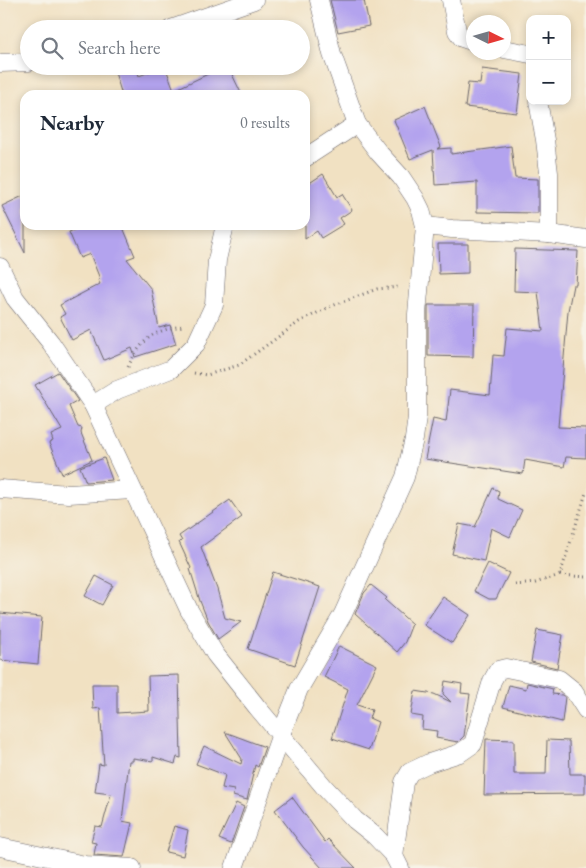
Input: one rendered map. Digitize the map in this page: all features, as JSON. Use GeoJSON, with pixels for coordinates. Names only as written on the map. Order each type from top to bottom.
{"type":"FeatureCollection","features":[{"type":"Feature","properties":{"kind":"street"},"geometry":{"type":"LineString","coordinates":[[197,20],[254,0]]}},
{"type":"Feature","properties":{"kind":"street"},"geometry":{"type":"LineString","coordinates":[[234,868],[281,734],[299,689],[343,614],[405,477],[417,417],[417,314],[425,226],[421,210],[401,177],[379,153],[357,124],[332,54],[319,0]]}},
{"type":"Feature","properties":{"kind":"street"},"geometry":{"type":"LineString","coordinates":[[451,0],[457,31],[462,38],[466,39]]}},
{"type":"Feature","properties":{"kind":"street"},"geometry":{"type":"LineString","coordinates":[[511,50],[526,53]]}},
{"type":"Feature","properties":{"kind":"street"},"geometry":{"type":"LineString","coordinates":[[0,63],[20,62]]}},
{"type":"Feature","properties":{"kind":"street"},"geometry":{"type":"LineString","coordinates":[[539,105],[549,173],[549,234]]}},
{"type":"Feature","properties":{"kind":"street"},"geometry":{"type":"LineString","coordinates":[[310,155],[357,124]]}},
{"type":"Feature","properties":{"kind":"street"},"geometry":{"type":"LineString","coordinates":[[425,226],[452,230],[492,230],[549,234],[586,239]]}},
{"type":"Feature","properties":{"kind":"street"},"geometry":{"type":"LineString","coordinates":[[93,405],[117,390],[171,369],[196,344],[214,305],[217,260],[224,230]]}},
{"type":"Feature","properties":{"kind":"street"},"geometry":{"type":"LineString","coordinates":[[0,267],[14,298],[51,343],[93,405],[189,610],[215,654],[326,789],[355,820],[375,836],[397,862]]}},
{"type":"Feature","properties":{"kind":"street"},"geometry":{"type":"LineString","coordinates":[[0,489],[69,494],[132,490]]}},
{"type":"Feature","properties":{"kind":"street"},"geometry":{"type":"LineString","coordinates":[[397,862],[404,782],[410,772],[429,763],[460,753],[473,744],[492,681],[498,670],[506,668],[559,679],[574,691],[586,710]]}},
{"type":"Feature","properties":{"kind":"street"},"geometry":{"type":"LineString","coordinates":[[0,847],[85,865],[132,868]]}},
{"type":"Feature","properties":{"kind":"path"},"geometry":{"type":"LineString","coordinates":[[171,369],[208,375],[239,365],[298,322],[329,307],[377,289],[420,285]]}},
{"type":"Feature","properties":{"kind":"path"},"geometry":{"type":"LineString","coordinates":[[117,390],[134,354],[150,335],[170,328],[204,324]]}},
{"type":"Feature","properties":{"kind":"path"},"geometry":{"type":"LineString","coordinates":[[560,575],[586,493]]}},
{"type":"Feature","properties":{"kind":"path"},"geometry":{"type":"LineString","coordinates":[[515,585],[535,583],[560,575],[586,577]]}},
{"type":"Feature","properties":{"kind":"building"},"geometry":{"type":"Polygon","coordinates":[[[330,0],[364,0],[369,26],[338,32],[330,0]]]}},
{"type":"Feature","properties":{"kind":"building"},"geometry":{"type":"Polygon","coordinates":[[[482,69],[522,74],[517,113],[465,107],[468,83],[480,84],[482,69]]]}},
{"type":"Feature","properties":{"kind":"building"},"geometry":{"type":"Polygon","coordinates":[[[116,75],[168,75],[174,90],[120,90],[116,75]]]}},
{"type":"Feature","properties":{"kind":"building"},"geometry":{"type":"Polygon","coordinates":[[[206,75],[232,75],[240,90],[174,90],[206,75]]]}},
{"type":"Feature","properties":{"kind":"building"},"geometry":{"type":"Polygon","coordinates":[[[425,106],[441,147],[437,149],[451,148],[451,154],[511,146],[515,178],[538,179],[538,213],[477,212],[477,182],[435,185],[433,150],[410,159],[394,120],[425,106]]]}},
{"type":"Feature","properties":{"kind":"building"},"geometry":{"type":"Polygon","coordinates":[[[323,174],[337,197],[342,194],[352,210],[340,218],[344,224],[321,238],[317,231],[305,239],[305,230],[310,230],[310,183],[323,174]]]}},
{"type":"Feature","properties":{"kind":"building"},"geometry":{"type":"Polygon","coordinates":[[[20,197],[20,230],[25,230],[25,253],[2,206],[20,197]]]}},
{"type":"Feature","properties":{"kind":"building"},"geometry":{"type":"Polygon","coordinates":[[[74,230],[124,230],[135,256],[127,259],[151,289],[159,328],[170,325],[176,344],[135,357],[132,348],[104,360],[91,330],[72,340],[60,317],[65,314],[60,305],[100,284],[98,280],[100,279],[90,254],[80,258],[69,232],[74,230]]]}},
{"type":"Feature","properties":{"kind":"building"},"geometry":{"type":"Polygon","coordinates":[[[438,244],[468,244],[468,273],[439,274],[438,244]]]}},
{"type":"Feature","properties":{"kind":"building"},"geometry":{"type":"Polygon","coordinates":[[[515,249],[578,251],[576,285],[573,285],[568,311],[558,427],[586,428],[586,458],[566,457],[564,467],[525,460],[523,474],[425,459],[433,419],[446,422],[450,390],[490,395],[493,355],[504,356],[507,328],[543,331],[538,292],[514,291],[515,249]]]}},
{"type":"Feature","properties":{"kind":"building"},"geometry":{"type":"Polygon","coordinates":[[[428,305],[474,305],[473,357],[428,356],[428,305]]]}},
{"type":"Feature","properties":{"kind":"building"},"geometry":{"type":"Polygon","coordinates":[[[58,372],[78,401],[69,406],[78,427],[82,428],[81,433],[92,460],[62,474],[49,443],[53,441],[51,435],[62,430],[35,385],[58,372]]]}},
{"type":"Feature","properties":{"kind":"building"},"geometry":{"type":"Polygon","coordinates":[[[104,458],[112,480],[86,482],[80,467],[104,458]]]}},
{"type":"Feature","properties":{"kind":"building"},"geometry":{"type":"Polygon","coordinates":[[[493,488],[499,491],[498,499],[522,510],[510,537],[491,528],[484,561],[452,554],[459,524],[475,527],[493,488]]]}},
{"type":"Feature","properties":{"kind":"building"},"geometry":{"type":"Polygon","coordinates":[[[230,500],[242,517],[201,547],[217,589],[225,618],[241,622],[218,639],[200,601],[191,568],[179,542],[182,541],[179,536],[230,500]]]}},
{"type":"Feature","properties":{"kind":"building"},"geometry":{"type":"Polygon","coordinates":[[[488,563],[509,573],[496,599],[489,599],[474,591],[488,563]]]}},
{"type":"Feature","properties":{"kind":"building"},"geometry":{"type":"Polygon","coordinates":[[[273,572],[320,587],[295,665],[248,649],[273,572]]]}},
{"type":"Feature","properties":{"kind":"building"},"geometry":{"type":"Polygon","coordinates":[[[96,576],[113,585],[102,605],[85,596],[96,576]]]}},
{"type":"Feature","properties":{"kind":"building"},"geometry":{"type":"Polygon","coordinates":[[[371,585],[387,598],[385,600],[412,624],[405,642],[397,652],[355,614],[364,593],[371,585]]]}},
{"type":"Feature","properties":{"kind":"building"},"geometry":{"type":"Polygon","coordinates":[[[443,597],[470,615],[452,643],[424,625],[443,597]]]}},
{"type":"Feature","properties":{"kind":"building"},"geometry":{"type":"Polygon","coordinates":[[[0,613],[42,617],[38,664],[0,660],[0,613]]]}},
{"type":"Feature","properties":{"kind":"building"},"geometry":{"type":"Polygon","coordinates":[[[537,630],[563,635],[557,668],[531,662],[537,630]]]}},
{"type":"Feature","properties":{"kind":"building"},"geometry":{"type":"Polygon","coordinates":[[[339,646],[377,665],[357,705],[372,710],[369,718],[378,722],[369,750],[332,738],[348,689],[324,677],[339,646]]]}},
{"type":"Feature","properties":{"kind":"building"},"geometry":{"type":"Polygon","coordinates":[[[179,675],[181,758],[177,757],[175,764],[153,757],[153,761],[133,758],[133,761],[129,761],[122,821],[132,823],[124,857],[94,855],[96,843],[91,842],[95,826],[102,827],[111,794],[95,792],[99,764],[104,765],[100,708],[93,709],[92,684],[117,684],[117,713],[149,711],[148,676],[179,675]]]}},
{"type":"Feature","properties":{"kind":"building"},"geometry":{"type":"Polygon","coordinates":[[[445,681],[462,684],[461,693],[470,694],[464,736],[458,742],[436,738],[437,731],[422,729],[423,717],[411,715],[415,691],[434,694],[451,702],[443,694],[445,681]]]}},
{"type":"Feature","properties":{"kind":"building"},"geometry":{"type":"Polygon","coordinates":[[[527,683],[553,689],[552,694],[565,697],[562,722],[503,707],[509,685],[526,689],[527,683]]]}},
{"type":"Feature","properties":{"kind":"building"},"geometry":{"type":"Polygon","coordinates":[[[225,732],[265,747],[258,767],[255,765],[247,800],[233,796],[234,790],[222,788],[225,775],[196,764],[204,746],[241,764],[242,759],[225,732]]]}},
{"type":"Feature","properties":{"kind":"building"},"geometry":{"type":"Polygon","coordinates":[[[486,739],[514,740],[514,774],[546,774],[547,740],[569,741],[570,774],[585,774],[585,794],[484,795],[486,739]]]}},
{"type":"Feature","properties":{"kind":"building"},"geometry":{"type":"Polygon","coordinates":[[[292,797],[325,842],[328,839],[356,868],[322,868],[303,847],[275,810],[292,797]]]}},
{"type":"Feature","properties":{"kind":"building"},"geometry":{"type":"Polygon","coordinates":[[[236,803],[244,807],[231,844],[219,839],[236,803]]]}},
{"type":"Feature","properties":{"kind":"building"},"geometry":{"type":"Polygon","coordinates":[[[174,826],[188,830],[183,856],[166,852],[174,826]]]}}]}
